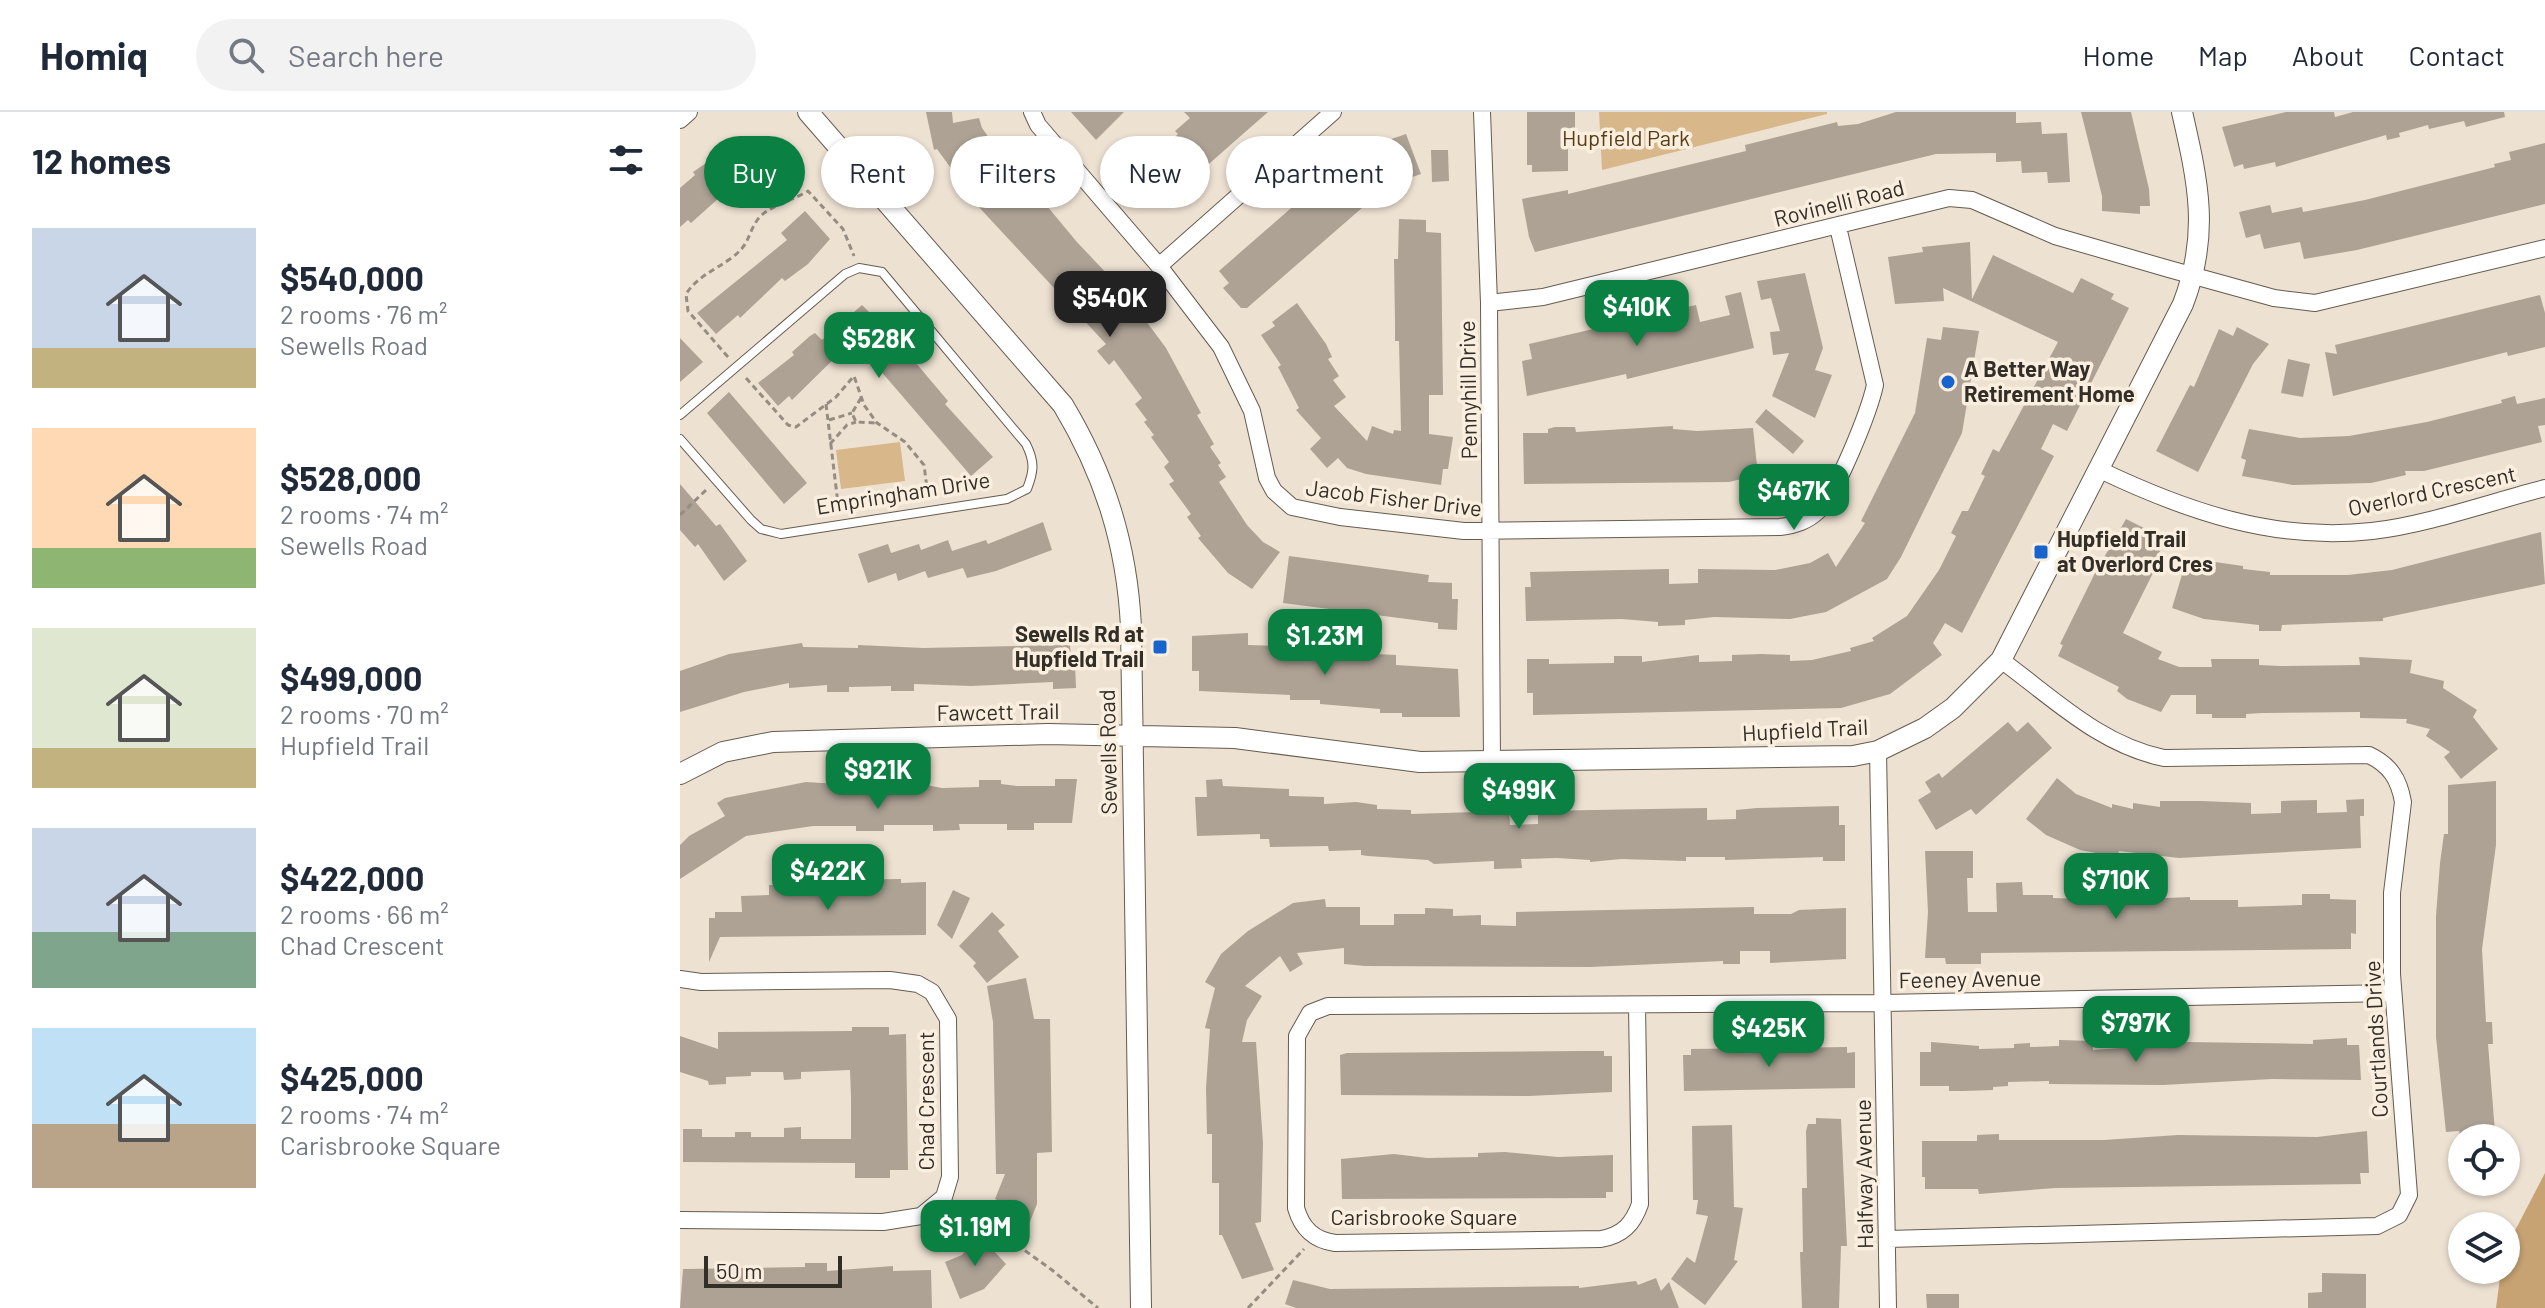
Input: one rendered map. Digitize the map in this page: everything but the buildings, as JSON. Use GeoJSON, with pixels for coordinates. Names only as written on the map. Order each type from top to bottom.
{"type":"FeatureCollection","features":[{"type":"Feature","properties":{"kind":"street"},"geometry":{"type":"LineString","coordinates":[[680,120],[689,112]]}},
{"type":"Feature","properties":{"kind":"street","name":"Sewells Road"},"geometry":{"type":"LineString","coordinates":[[808,112],[1063,405],[1085,442],[1106,488],[1129,580],[1141,1308]]}},
{"type":"Feature","properties":{"kind":"street","name":"Jacob Fisher Drive"},"geometry":{"type":"LineString","coordinates":[[1032,112],[1038,125],[1203,321],[1236,375],[1252,411],[1267,478],[1282,500],[1300,510],[1340,517],[1492,532],[1780,527],[1805,521],[1819,509],[1870,407],[1875,385],[1838,227]]}},
{"type":"Feature","properties":{"kind":"street"},"geometry":{"type":"LineString","coordinates":[[1159,266],[1333,112]]}},
{"type":"Feature","properties":{"kind":"street","name":"Pennyhill Drive"},"geometry":{"type":"LineString","coordinates":[[1482,112],[1489,303],[1492,763]]}},
{"type":"Feature","properties":{"kind":"street","name":"Hupfield Trail"},"geometry":{"type":"LineString","coordinates":[[1130,736],[1235,738],[1420,762],[1492,763],[1853,756],[1878,751],[1925,728],[1953,708],[2001,660],[2183,304],[2193,273],[2202,217],[2182,112]]}},
{"type":"Feature","properties":{"kind":"street","name":"Rovinelli Road"},"geometry":{"type":"LineString","coordinates":[[1489,303],[1543,297],[1949,198],[1972,200],[2055,236],[2193,273]]}},
{"type":"Feature","properties":{"kind":"street"},"geometry":{"type":"LineString","coordinates":[[2193,273],[2274,298],[2315,303],[2545,248]]}},
{"type":"Feature","properties":{"kind":"street","name":"Overlord Crescent"},"geometry":{"type":"LineString","coordinates":[[2100,470],[2188,510],[2263,528],[2318,535],[2374,531],[2545,488]]}},
{"type":"Feature","properties":{"kind":"street","name":"Courtlands Drive"},"geometry":{"type":"LineString","coordinates":[[1888,1239],[2387,1224],[2404,1209],[2410,1190],[2393,993],[2392,893],[2403,802],[2401,787],[2389,767],[2369,755],[2164,758],[2132,751],[2107,739],[2001,660]]}},
{"type":"Feature","properties":{"kind":"street","name":"Fawcett Trail"},"geometry":{"type":"LineString","coordinates":[[680,774],[723,752],[773,742],[1047,734],[1130,736]]}},
{"type":"Feature","properties":{"kind":"street","name":"Halfway Avenue"},"geometry":{"type":"LineString","coordinates":[[1878,751],[1888,1308]]}},
{"type":"Feature","properties":{"kind":"street","name":"Chad Crescent"},"geometry":{"type":"LineString","coordinates":[[680,979],[701,982],[890,980],[918,984],[932,992],[948,1019],[950,1177],[944,1197],[921,1216],[883,1222],[680,1220]]}},
{"type":"Feature","properties":{"kind":"street","name":"Feeney Avenue"},"geometry":{"type":"LineString","coordinates":[[1883,1003],[2393,993]]}},
{"type":"Feature","properties":{"kind":"street","name":"Carisbrooke Square"},"geometry":{"type":"LineString","coordinates":[[1637,1005],[1640,1196],[1636,1217],[1622,1233],[1601,1239],[1335,1243],[1313,1235],[1305,1228],[1296,1208],[1296,1049],[1299,1029],[1310,1013],[1328,1006],[1883,1003]]}},
{"type":"Feature","properties":{"kind":"lane","name":"Empringham Drive"},"geometry":{"type":"LineString","coordinates":[[680,415],[845,274],[859,268],[882,272],[1026,444],[1033,459],[1027,489],[1007,499],[781,534],[761,529],[680,439]]}},
{"type":"Feature","properties":{"kind":"path"},"geometry":{"type":"LineString","coordinates":[[854,257],[843,229],[808,191],[758,220],[751,240],[709,271],[686,294],[688,311],[788,425],[796,427],[826,404],[854,376],[861,398],[877,423],[905,442],[924,465],[931,512]]}},
{"type":"Feature","properties":{"kind":"path"},"geometry":{"type":"LineString","coordinates":[[828,420],[852,413],[861,398]]}},
{"type":"Feature","properties":{"kind":"path"},"geometry":{"type":"LineString","coordinates":[[826,404],[841,523]]}},
{"type":"Feature","properties":{"kind":"path"},"geometry":{"type":"LineString","coordinates":[[852,413],[856,422]]}},
{"type":"Feature","properties":{"kind":"path"},"geometry":{"type":"LineString","coordinates":[[840,419],[845,428]]}},
{"type":"Feature","properties":{"kind":"path"},"geometry":{"type":"LineString","coordinates":[[830,444],[845,428],[856,422],[877,423]]}},
{"type":"Feature","properties":{"kind":"path"},"geometry":{"type":"LineString","coordinates":[[680,515],[716,481]]}},
{"type":"Feature","properties":{"kind":"path"},"geometry":{"type":"LineString","coordinates":[[944,1197],[972,1210],[1098,1308]]}},
{"type":"Feature","properties":{"kind":"path"},"geometry":{"type":"LineString","coordinates":[[1248,1308],[1300,1256],[1313,1235]]}},
{"type":"Feature","properties":{"kind":"green space","name":"Hupfield Park"},"geometry":{"type":"Polygon","coordinates":[[[1599,112],[1827,112],[1827,114],[1602,170],[1599,112]]]}},
{"type":"Feature","properties":{"kind":"green space"},"geometry":{"type":"Polygon","coordinates":[[[900,442],[905,481],[841,489],[836,450],[900,442]]]}},
{"type":"Feature","properties":{"kind":"shaded area"},"geometry":{"type":"Polygon","coordinates":[[[2545,1173],[2545,1308],[2496,1308],[2499,1284],[2520,1284],[2520,1221],[2545,1173]]]}},
{"type":"Feature","properties":{"kind":"place","name":"A Better Way Retirement Home"},"geometry":{"type":"Point","coordinates":[1948,382]}},
{"type":"Feature","properties":{"kind":"place","name":"Hupfield Trail at Overlord Cres"},"geometry":{"type":"Point","coordinates":[2041,552]}},
{"type":"Feature","properties":{"kind":"place","name":"Sewells Rd at Hupfield Trail"},"geometry":{"type":"Point","coordinates":[1160,647]}}]}
